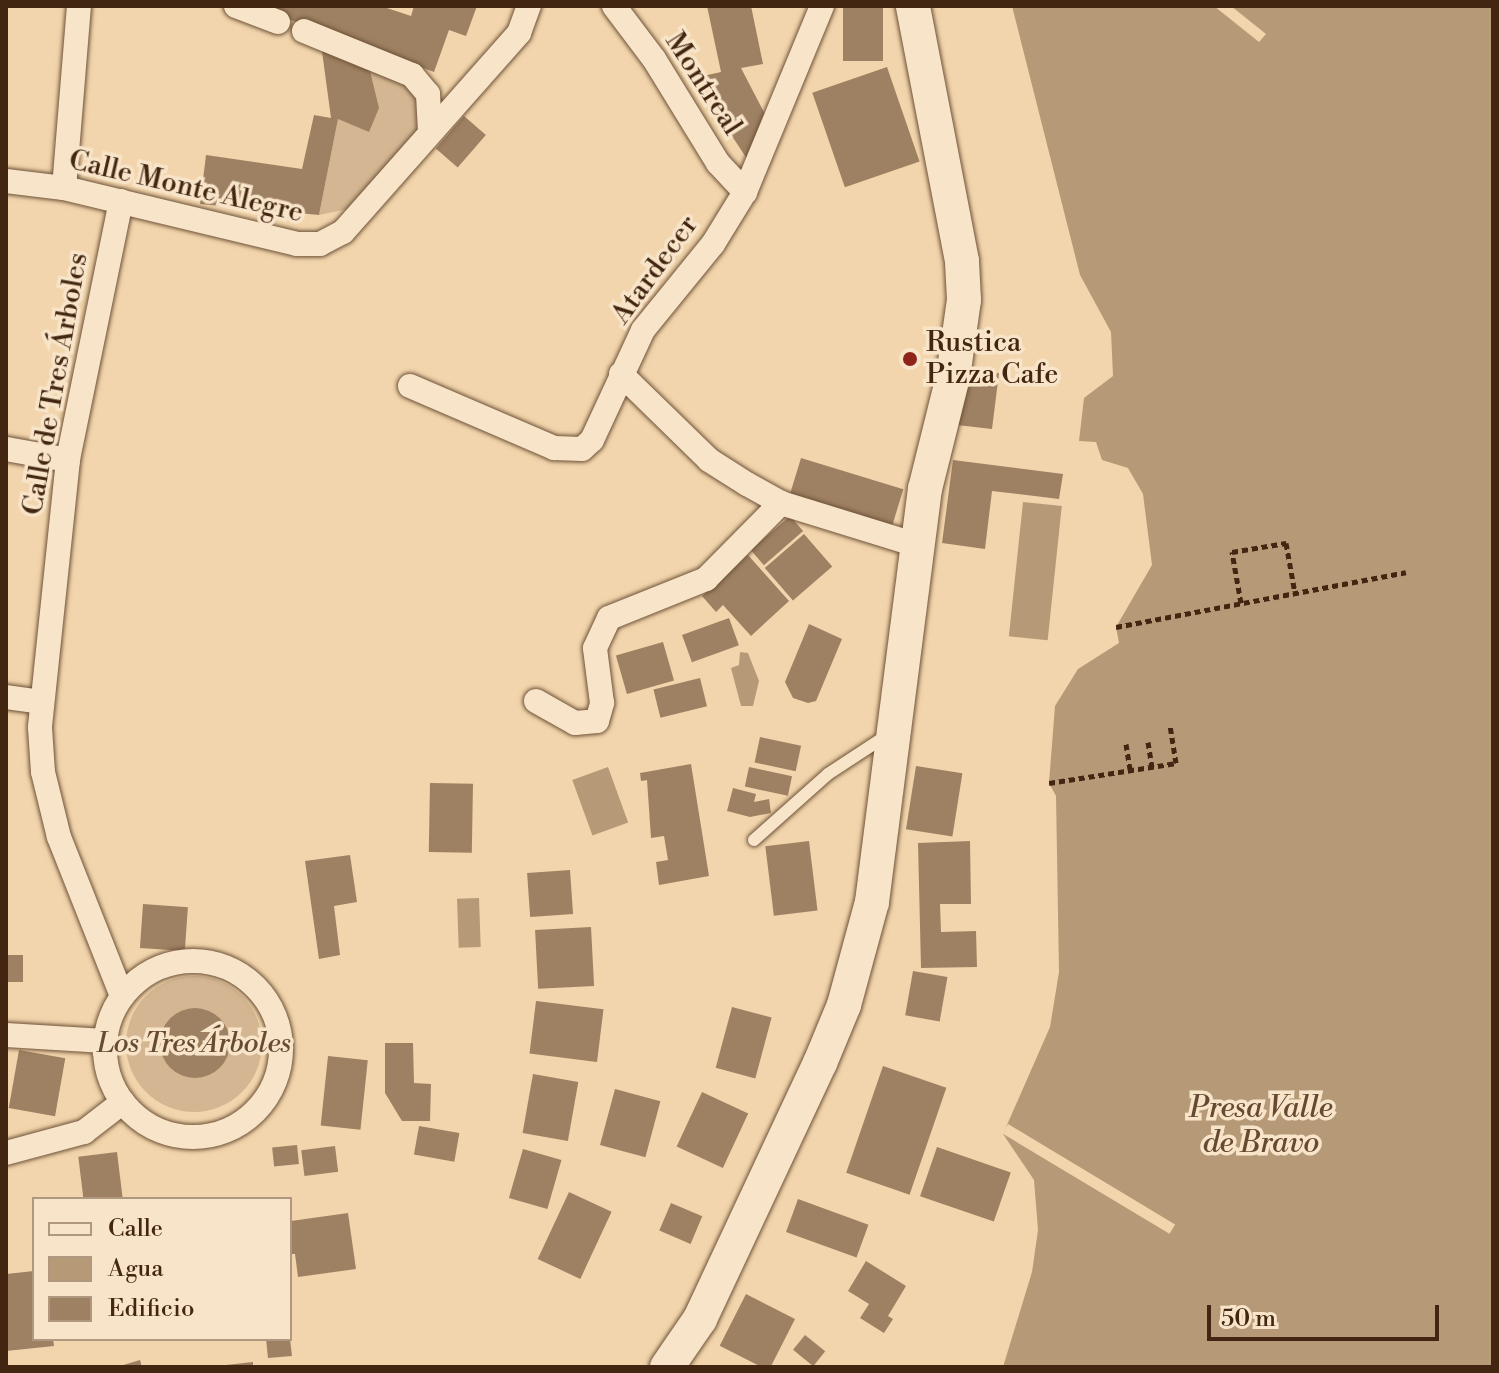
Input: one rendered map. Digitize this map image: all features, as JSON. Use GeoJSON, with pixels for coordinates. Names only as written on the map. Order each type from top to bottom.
{"type":"FeatureCollection","features":[{"type":"Feature","properties":{"kind":"main road"},"geometry":{"type":"LineString","coordinates":[[667,1367],[700,1319],[844,1005],[872,902],[917,545],[964,300],[962,261],[913,6]]}},
{"type":"Feature","properties":{"kind":"street"},"geometry":{"type":"LineString","coordinates":[[64,188],[79,6]]}},
{"type":"Feature","properties":{"kind":"street"},"geometry":{"type":"LineString","coordinates":[[236,6],[278,22]]}},
{"type":"Feature","properties":{"kind":"street","name":"Calle Monte Alegre"},"geometry":{"type":"LineString","coordinates":[[6,181],[64,188],[297,244],[320,244],[343,232],[430,129],[519,33],[529,6]]}},
{"type":"Feature","properties":{"kind":"street","name":"Montreal"},"geometry":{"type":"LineString","coordinates":[[614,6],[654,59],[718,163],[745,192]]}},
{"type":"Feature","properties":{"kind":"street","name":"Atardecer"},"geometry":{"type":"LineString","coordinates":[[410,386],[569,451],[592,440],[621,374],[656,310],[713,244],[745,192],[822,6]]}},
{"type":"Feature","properties":{"kind":"street"},"geometry":{"type":"LineString","coordinates":[[304,31],[412,75],[432,105],[430,129]]}},
{"type":"Feature","properties":{"kind":"street","name":"Calle de Tres Árboles"},"geometry":{"type":"LineString","coordinates":[[121,201],[68,460],[42,702],[41,754],[59,837],[122,996]]}},
{"type":"Feature","properties":{"kind":"street"},"geometry":{"type":"LineString","coordinates":[[621,374],[709,460],[781,503],[917,545]]}},
{"type":"Feature","properties":{"kind":"street"},"geometry":{"type":"LineString","coordinates":[[6,449],[68,460]]}},
{"type":"Feature","properties":{"kind":"street"},"geometry":{"type":"LineString","coordinates":[[536,701],[575,723],[597,721],[602,703],[595,648],[609,618],[706,579],[781,503]]}},
{"type":"Feature","properties":{"kind":"street"},"geometry":{"type":"LineString","coordinates":[[6,697],[42,702]]}},
{"type":"Feature","properties":{"kind":"street"},"geometry":{"type":"LineString","coordinates":[[187,961],[224,966],[263,996],[281,1043],[271,1091],[236,1127],[187,1138],[140,1120],[123,1102],[108,1073],[105,1041],[122,996],[150,971],[168,964],[187,961]]}},
{"type":"Feature","properties":{"kind":"street"},"geometry":{"type":"LineString","coordinates":[[6,1035],[105,1041]]}},
{"type":"Feature","properties":{"kind":"street"},"geometry":{"type":"LineString","coordinates":[[6,1153],[84,1132],[123,1102]]}},
{"type":"Feature","properties":{"kind":"lane"},"geometry":{"type":"LineString","coordinates":[[754,840],[828,774],[891,733]]}},
{"type":"Feature","properties":{"kind":"path"},"geometry":{"type":"LineString","coordinates":[[1241,603],[1232,552],[1286,543],[1295,593]]}},
{"type":"Feature","properties":{"kind":"path"},"geometry":{"type":"LineString","coordinates":[[1116,627],[1406,572]]}},
{"type":"Feature","properties":{"kind":"path"},"geometry":{"type":"LineString","coordinates":[[1049,783],[1176,763],[1170,726]]}},
{"type":"Feature","properties":{"kind":"path"},"geometry":{"type":"LineString","coordinates":[[1148,742],[1152,767]]}},
{"type":"Feature","properties":{"kind":"path"},"geometry":{"type":"LineString","coordinates":[[1126,744],[1130,770]]}},
{"type":"Feature","properties":{"kind":"green space"},"geometry":{"type":"Polygon","coordinates":[[[368,63],[411,86],[422,113],[417,133],[353,208],[319,215],[338,119],[369,131],[368,63]]]}},
{"type":"Feature","properties":{"kind":"green space","name":"Los Tres Árboles"},"geometry":{"type":"Polygon","coordinates":[[[194,976],[220,981],[242,996],[257,1018],[262,1044],[257,1070],[242,1092],[220,1107],[194,1112],[168,1107],[146,1092],[131,1070],[126,1044],[131,1018],[146,996],[168,981],[194,976]]]}},
{"type":"Feature","properties":{"kind":"water","name":"Presa Valle de Bravo"},"geometry":{"type":"Polygon","coordinates":[[[1012,6],[1493,6],[1493,1367],[1003,1367],[1032,1272],[1038,1230],[1034,1180],[1003,1134],[1050,1027],[1059,972],[1056,796],[1049,783],[1055,706],[1078,669],[1119,643],[1116,627],[1152,565],[1143,494],[1128,468],[1102,460],[1096,442],[1079,441],[1084,398],[1113,376],[1111,332],[1080,275],[1012,6]]]}},
{"type":"Feature","properties":{"kind":"water"},"geometry":{"type":"Polygon","coordinates":[[[1023,502],[1062,506],[1048,640],[1009,636],[1023,502]]]}},
{"type":"Feature","properties":{"kind":"water"},"geometry":{"type":"Polygon","coordinates":[[[740,652],[748,653],[759,681],[753,706],[741,706],[731,668],[739,665],[740,652]]]}},
{"type":"Feature","properties":{"kind":"water"},"geometry":{"type":"Polygon","coordinates":[[[608,767],[628,822],[592,835],[572,780],[608,767]]]}},
{"type":"Feature","properties":{"kind":"water"},"geometry":{"type":"Polygon","coordinates":[[[479,898],[481,947],[459,948],[457,899],[479,898]]]}},
{"type":"Feature","properties":{"kind":"pier"},"geometry":{"type":"Polygon","coordinates":[[[1214,6],[1231,6],[1266,34],[1259,42],[1214,6]]]}},
{"type":"Feature","properties":{"kind":"pier"},"geometry":{"type":"Polygon","coordinates":[[[1008,1124],[1175,1224],[1169,1234],[1002,1133],[1008,1124]]]}},
{"type":"Feature","properties":{"kind":"building"},"geometry":{"type":"Polygon","coordinates":[[[252,6],[381,6],[411,16],[414,6],[477,6],[466,36],[449,30],[434,72],[252,6]]]}},
{"type":"Feature","properties":{"kind":"building"},"geometry":{"type":"Polygon","coordinates":[[[707,6],[751,6],[763,64],[741,68],[768,120],[749,162],[694,78],[721,72],[707,6]]]}},
{"type":"Feature","properties":{"kind":"building"},"geometry":{"type":"Polygon","coordinates":[[[843,6],[883,6],[883,61],[843,61],[843,6]]]}},
{"type":"Feature","properties":{"kind":"building"},"geometry":{"type":"Polygon","coordinates":[[[321,44],[368,63],[379,108],[369,132],[338,119],[319,215],[200,204],[206,155],[302,169],[314,115],[331,118],[321,44]]]}},
{"type":"Feature","properties":{"kind":"building"},"geometry":{"type":"Polygon","coordinates":[[[887,67],[920,162],[845,187],[812,93],[887,67]]]}},
{"type":"Feature","properties":{"kind":"building"},"geometry":{"type":"Polygon","coordinates":[[[464,116],[486,135],[458,167],[436,148],[464,116]]]}},
{"type":"Feature","properties":{"kind":"building"},"geometry":{"type":"Polygon","coordinates":[[[999,373],[992,429],[957,425],[963,379],[999,373]]]}},
{"type":"Feature","properties":{"kind":"building"},"geometry":{"type":"Polygon","coordinates":[[[801,458],[903,489],[891,529],[789,498],[801,458]]]}},
{"type":"Feature","properties":{"kind":"building"},"geometry":{"type":"Polygon","coordinates":[[[953,460],[1063,474],[1059,499],[992,491],[985,549],[942,543],[953,460]]]}},
{"type":"Feature","properties":{"kind":"building"},"geometry":{"type":"Polygon","coordinates":[[[790,516],[803,531],[764,565],[751,550],[790,516]]]}},
{"type":"Feature","properties":{"kind":"building"},"geometry":{"type":"Polygon","coordinates":[[[804,534],[832,566],[793,601],[765,568],[804,534]]]}},
{"type":"Feature","properties":{"kind":"building"},"geometry":{"type":"Polygon","coordinates":[[[748,555],[789,601],[751,636],[723,605],[716,612],[702,596],[748,555]]]}},
{"type":"Feature","properties":{"kind":"building"},"geometry":{"type":"Polygon","coordinates":[[[729,618],[739,645],[692,662],[682,635],[729,618]]]}},
{"type":"Feature","properties":{"kind":"building"},"geometry":{"type":"Polygon","coordinates":[[[809,624],[842,639],[816,701],[808,703],[793,698],[785,682],[809,624]]]}},
{"type":"Feature","properties":{"kind":"building"},"geometry":{"type":"Polygon","coordinates":[[[663,642],[674,680],[627,694],[616,656],[663,642]]]}},
{"type":"Feature","properties":{"kind":"building"},"geometry":{"type":"Polygon","coordinates":[[[700,678],[707,706],[660,718],[653,690],[700,678]]]}},
{"type":"Feature","properties":{"kind":"building"},"geometry":{"type":"Polygon","coordinates":[[[760,737],[801,746],[796,771],[755,762],[760,737]]]}},
{"type":"Feature","properties":{"kind":"building"},"geometry":{"type":"Polygon","coordinates":[[[691,764],[709,876],[659,885],[656,862],[668,860],[664,836],[651,838],[647,780],[641,781],[640,773],[691,764]]]}},
{"type":"Feature","properties":{"kind":"building"},"geometry":{"type":"Polygon","coordinates":[[[916,766],[962,773],[952,837],[906,829],[916,766]]]}},
{"type":"Feature","properties":{"kind":"building"},"geometry":{"type":"Polygon","coordinates":[[[749,767],[792,776],[788,796],[745,787],[749,767]]]}},
{"type":"Feature","properties":{"kind":"building"},"geometry":{"type":"Polygon","coordinates":[[[430,783],[473,784],[472,853],[429,852],[430,783]]]}},
{"type":"Feature","properties":{"kind":"building"},"geometry":{"type":"Polygon","coordinates":[[[733,788],[756,794],[754,802],[769,799],[771,813],[750,817],[727,811],[733,788]]]}},
{"type":"Feature","properties":{"kind":"building"},"geometry":{"type":"Polygon","coordinates":[[[809,841],[818,910],[774,916],[765,846],[809,841]]]}},
{"type":"Feature","properties":{"kind":"building"},"geometry":{"type":"Polygon","coordinates":[[[970,841],[971,904],[940,904],[941,932],[976,931],[977,967],[921,968],[918,843],[970,841]]]}},
{"type":"Feature","properties":{"kind":"building"},"geometry":{"type":"Polygon","coordinates":[[[350,855],[357,902],[334,906],[340,955],[319,959],[305,861],[350,855]]]}},
{"type":"Feature","properties":{"kind":"building"},"geometry":{"type":"Polygon","coordinates":[[[570,870],[573,914],[530,917],[527,873],[570,870]]]}},
{"type":"Feature","properties":{"kind":"building"},"geometry":{"type":"Polygon","coordinates":[[[143,904],[188,907],[185,951],[140,948],[143,904]]]}},
{"type":"Feature","properties":{"kind":"building"},"geometry":{"type":"Polygon","coordinates":[[[591,927],[594,986],[538,989],[535,930],[591,927]]]}},
{"type":"Feature","properties":{"kind":"building"},"geometry":{"type":"Polygon","coordinates":[[[6,955],[23,955],[23,982],[6,982],[6,955]]]}},
{"type":"Feature","properties":{"kind":"building"},"geometry":{"type":"Polygon","coordinates":[[[913,971],[947,977],[940,1021],[905,1015],[913,971]]]}},
{"type":"Feature","properties":{"kind":"building"},"geometry":{"type":"Polygon","coordinates":[[[536,1001],[603,1009],[597,1062],[530,1054],[536,1001]]]}},
{"type":"Feature","properties":{"kind":"building"},"geometry":{"type":"Polygon","coordinates":[[[732,1007],[772,1018],[755,1078],[716,1068],[732,1007]]]}},
{"type":"Feature","properties":{"kind":"building"},"geometry":{"type":"Polygon","coordinates":[[[195,1008],[220,1018],[230,1043],[220,1068],[195,1078],[170,1068],[160,1043],[170,1018],[195,1008]]]}},
{"type":"Feature","properties":{"kind":"building"},"geometry":{"type":"Polygon","coordinates":[[[385,1043],[413,1043],[414,1083],[431,1084],[430,1121],[402,1121],[385,1093],[385,1043]]]}},
{"type":"Feature","properties":{"kind":"building"},"geometry":{"type":"Polygon","coordinates":[[[19,1050],[65,1058],[55,1116],[9,1108],[19,1050]]]}},
{"type":"Feature","properties":{"kind":"building"},"geometry":{"type":"Polygon","coordinates":[[[328,1056],[368,1060],[360,1130],[321,1126],[328,1056]]]}},
{"type":"Feature","properties":{"kind":"building"},"geometry":{"type":"Polygon","coordinates":[[[883,1066],[946,1088],[910,1195],[846,1173],[883,1066]]]}},
{"type":"Feature","properties":{"kind":"building"},"geometry":{"type":"Polygon","coordinates":[[[533,1074],[578,1082],[568,1141],[523,1133],[533,1074]]]}},
{"type":"Feature","properties":{"kind":"building"},"geometry":{"type":"Polygon","coordinates":[[[615,1089],[660,1101],[645,1157],[600,1145],[615,1089]]]}},
{"type":"Feature","properties":{"kind":"building"},"geometry":{"type":"Polygon","coordinates":[[[702,1092],[748,1114],[723,1168],[677,1146],[702,1092]]]}},
{"type":"Feature","properties":{"kind":"building"},"geometry":{"type":"Polygon","coordinates":[[[419,1126],[459,1133],[454,1162],[414,1155],[419,1126]]]}},
{"type":"Feature","properties":{"kind":"building"},"geometry":{"type":"Polygon","coordinates":[[[297,1145],[299,1164],[274,1167],[272,1148],[297,1145]]]}},
{"type":"Feature","properties":{"kind":"building"},"geometry":{"type":"Polygon","coordinates":[[[335,1146],[338,1172],[304,1176],[301,1150],[335,1146]]]}},
{"type":"Feature","properties":{"kind":"building"},"geometry":{"type":"Polygon","coordinates":[[[937,1147],[1011,1172],[994,1222],[920,1196],[937,1147]]]}},
{"type":"Feature","properties":{"kind":"building"},"geometry":{"type":"Polygon","coordinates":[[[523,1149],[561,1160],[547,1209],[509,1198],[523,1149]]]}},
{"type":"Feature","properties":{"kind":"building"},"geometry":{"type":"Polygon","coordinates":[[[117,1152],[123,1197],[83,1197],[78,1157],[117,1152]]]}},
{"type":"Feature","properties":{"kind":"building"},"geometry":{"type":"Polygon","coordinates":[[[569,1192],[612,1212],[580,1279],[538,1259],[569,1192]]]}},
{"type":"Feature","properties":{"kind":"building"},"geometry":{"type":"Polygon","coordinates":[[[798,1199],[868,1225],[857,1258],[786,1232],[798,1199]]]}},
{"type":"Feature","properties":{"kind":"building"},"geometry":{"type":"Polygon","coordinates":[[[671,1203],[702,1216],[691,1244],[659,1231],[671,1203]]]}},
{"type":"Feature","properties":{"kind":"building"},"geometry":{"type":"Polygon","coordinates":[[[348,1213],[356,1269],[298,1277],[295,1254],[292,1254],[292,1221],[348,1213]]]}},
{"type":"Feature","properties":{"kind":"building"},"geometry":{"type":"Polygon","coordinates":[[[866,1261],[906,1286],[888,1316],[893,1319],[884,1333],[860,1318],[869,1304],[848,1291],[866,1261]]]}},
{"type":"Feature","properties":{"kind":"building"},"geometry":{"type":"Polygon","coordinates":[[[32,1271],[32,1341],[53,1341],[54,1346],[6,1351],[6,1274],[32,1271]]]}},
{"type":"Feature","properties":{"kind":"building"},"geometry":{"type":"Polygon","coordinates":[[[746,1294],[795,1319],[771,1367],[762,1367],[720,1346],[746,1294]]]}},
{"type":"Feature","properties":{"kind":"building"},"geometry":{"type":"Polygon","coordinates":[[[805,1335],[825,1351],[813,1366],[793,1350],[805,1335]]]}},
{"type":"Feature","properties":{"kind":"building"},"geometry":{"type":"Polygon","coordinates":[[[266,1341],[290,1341],[292,1356],[268,1358],[266,1341]]]}},
{"type":"Feature","properties":{"kind":"building"},"geometry":{"type":"Polygon","coordinates":[[[140,1360],[142,1367],[120,1366],[140,1360]]]}},
{"type":"Feature","properties":{"kind":"building"},"geometry":{"type":"Polygon","coordinates":[[[253,1362],[253,1367],[226,1367],[226,1365],[253,1362]]]}},
{"type":"Feature","properties":{"kind":"place","name":"Rustica Pizza Cafe"},"geometry":{"type":"Point","coordinates":[910,359]}}]}
